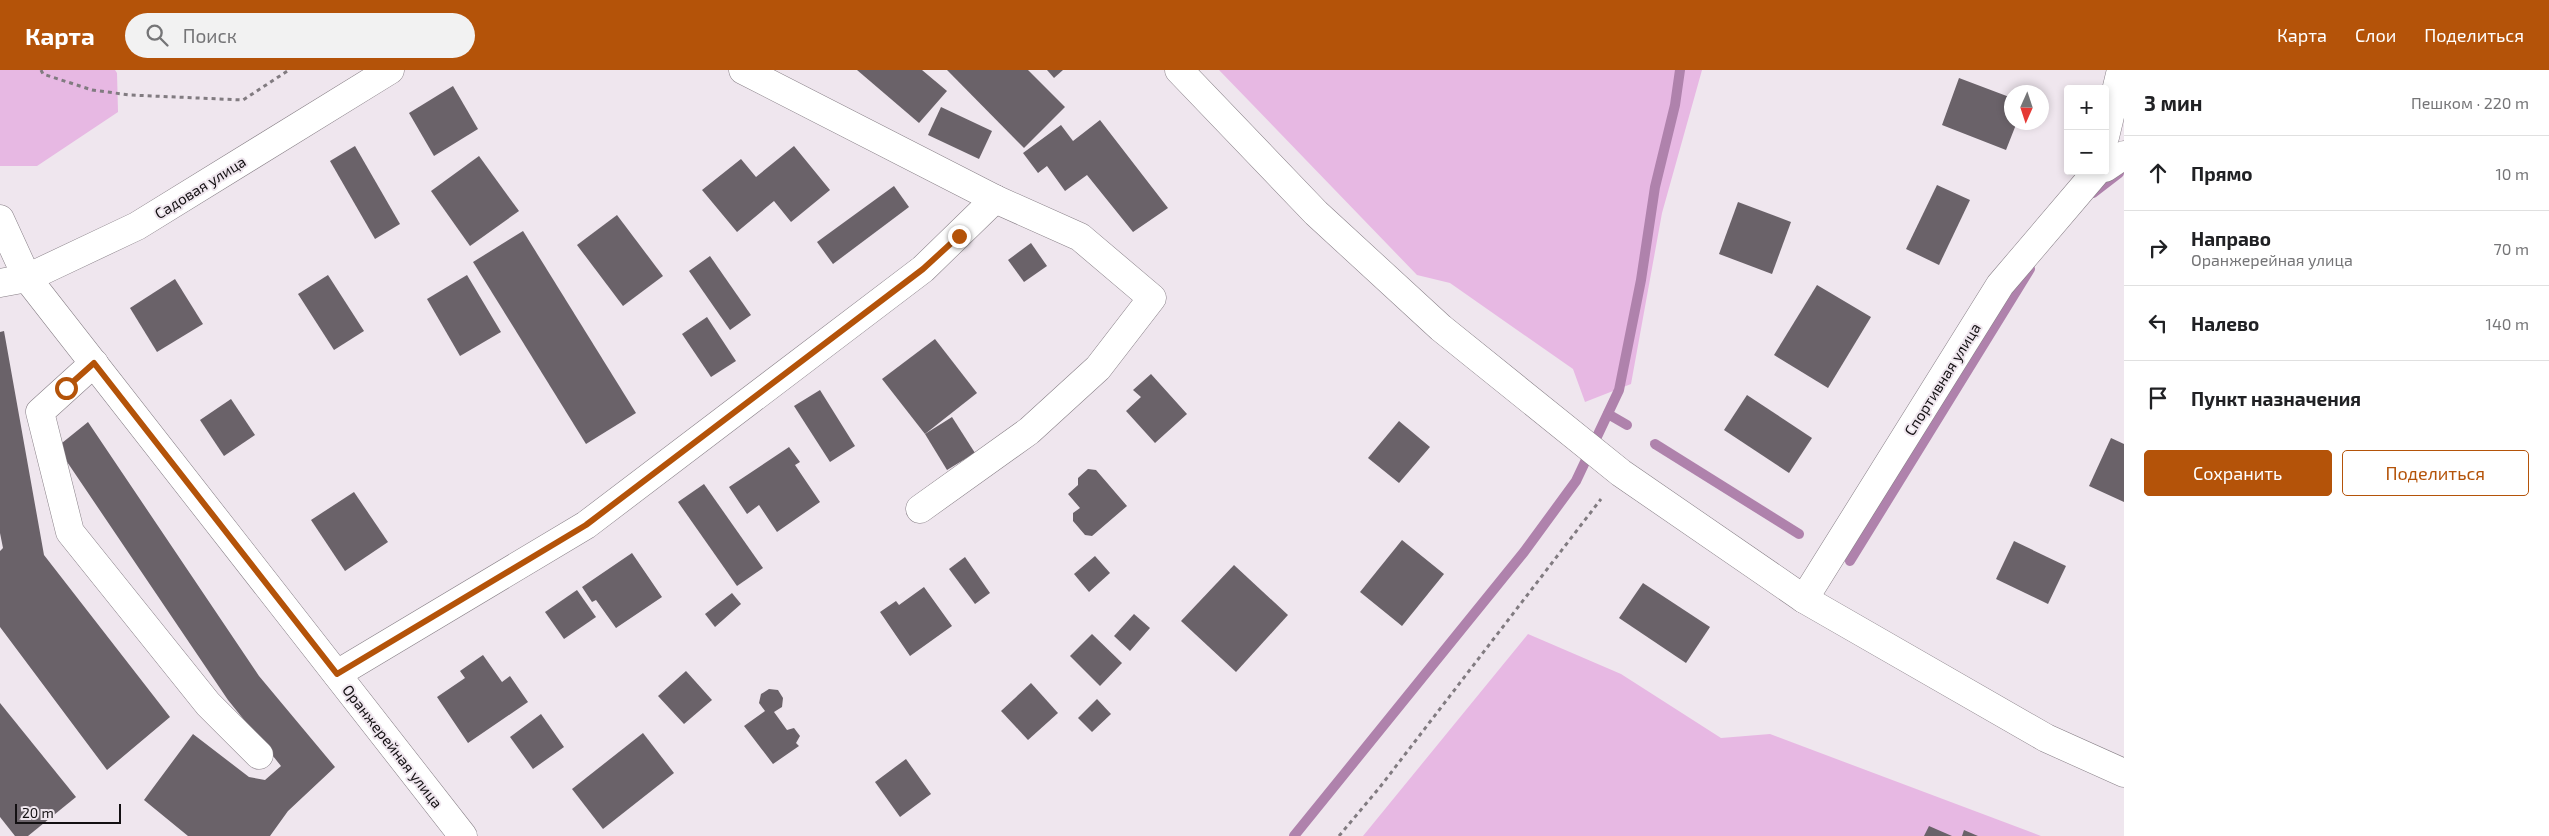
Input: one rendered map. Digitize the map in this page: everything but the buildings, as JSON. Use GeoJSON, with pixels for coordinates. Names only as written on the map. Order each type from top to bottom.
{"type":"FeatureCollection","features":[{"type":"Feature","properties":{"kind":"main road","name":"Садовая улица"},"geometry":{"type":"LineString","coordinates":[[0,283],[27,278],[137,226],[390,70]]}},
{"type":"Feature","properties":{"kind":"main road"},"geometry":{"type":"LineString","coordinates":[[743,70],[995,199],[1080,237],[1152,298],[1098,368],[1029,432],[920,508]]}},
{"type":"Feature","properties":{"kind":"main road"},"geometry":{"type":"LineString","coordinates":[[1179,70],[1316,213],[1441,328],[1621,473],[1804,599],[2046,738],[2124,774]]}},
{"type":"Feature","properties":{"kind":"main road"},"geometry":{"type":"LineString","coordinates":[[2106,130],[2120,70]]}},
{"type":"Feature","properties":{"kind":"main road","name":"Спортивная улица"},"geometry":{"type":"LineString","coordinates":[[2109,165],[2124,156]]}},
{"type":"Feature","properties":{"kind":"main road","name":"Спортивная улица"},"geometry":{"type":"LineString","coordinates":[[1804,599],[2000,285],[2096,175]]}},
{"type":"Feature","properties":{"kind":"main road"},"geometry":{"type":"LineString","coordinates":[[337,674],[586,525],[923,269],[995,199]]}},
{"type":"Feature","properties":{"kind":"main road","name":"Оранжерейная улица"},"geometry":{"type":"LineString","coordinates":[[0,219],[27,278],[463,836]]}},
{"type":"Feature","properties":{"kind":"main road"},"geometry":{"type":"LineString","coordinates":[[94,363],[40,412],[70,532],[208,704],[259,755]]}},
{"type":"Feature","properties":{"kind":"path"},"geometry":{"type":"LineString","coordinates":[[41,70],[43,74],[92,90],[130,95],[243,100],[289,70]]}},
{"type":"Feature","properties":{"kind":"path"},"geometry":{"type":"LineString","coordinates":[[1339,836],[1380,787],[1621,473]]}},
{"type":"Feature","properties":{"kind":"shaded area"},"geometry":{"type":"Polygon","coordinates":[[[0,70],[115,70],[117,73],[118,112],[37,166],[0,166],[0,70]]]}},
{"type":"Feature","properties":{"kind":"shaded area"},"geometry":{"type":"Polygon","coordinates":[[[1219,70],[1702,70],[1662,213],[1631,384],[1585,402],[1573,369],[1450,283],[1417,275],[1219,70]]]}},
{"type":"Feature","properties":{"kind":"shaded area"},"geometry":{"type":"Polygon","coordinates":[[[1528,634],[1621,674],[1721,738],[1770,734],[2041,836],[1363,836],[1528,634]]]}},
{"type":"Feature","properties":{"kind":"waterway"},"geometry":{"type":"LineString","coordinates":[[1294,836],[1524,552],[1576,481],[1619,390],[1641,280],[1655,187],[1675,105],[1680,70]]}},
{"type":"Feature","properties":{"kind":"waterway"},"geometry":{"type":"LineString","coordinates":[[2093,193],[2119,173]]}},
{"type":"Feature","properties":{"kind":"waterway"},"geometry":{"type":"LineString","coordinates":[[1850,561],[2030,269]]}},
{"type":"Feature","properties":{"kind":"waterway"},"geometry":{"type":"LineString","coordinates":[[1608,414],[1627,425]]}},
{"type":"Feature","properties":{"kind":"waterway"},"geometry":{"type":"LineString","coordinates":[[1655,444],[1799,534]]}},
{"type":"Feature","properties":{"kind":"route"},"geometry":{"type":"LineString","coordinates":[[66,388],[94,363],[337,674],[586,525],[923,269],[959,236]]}}]}
